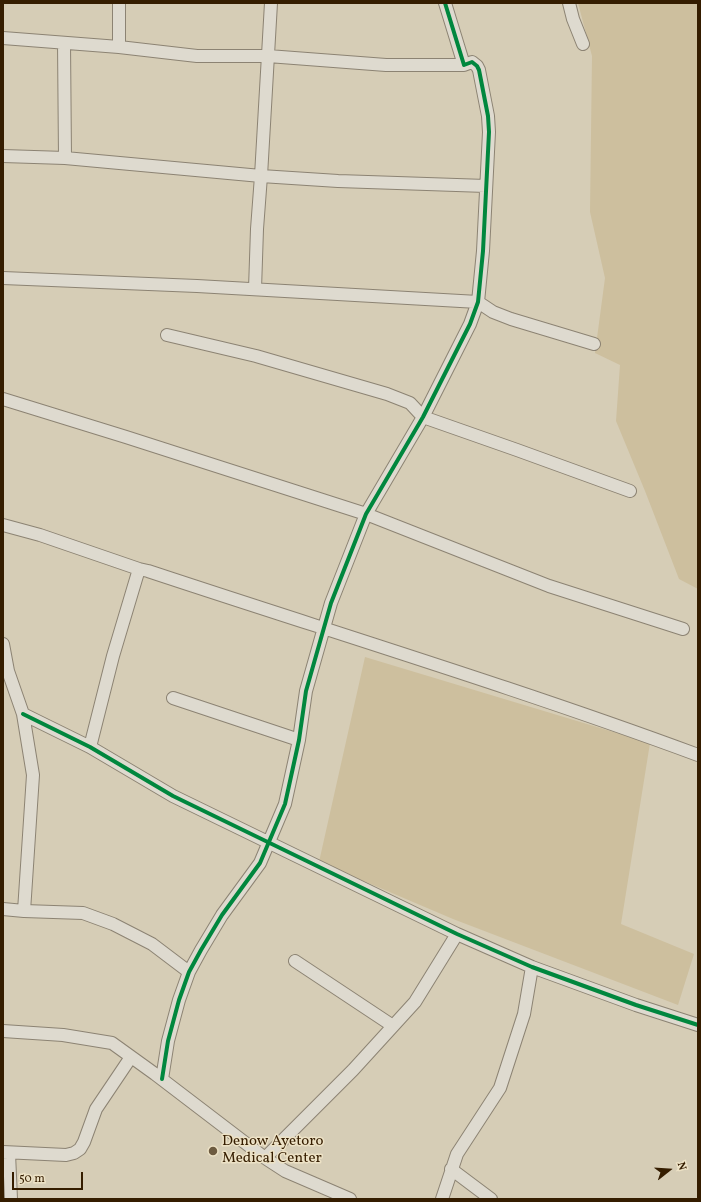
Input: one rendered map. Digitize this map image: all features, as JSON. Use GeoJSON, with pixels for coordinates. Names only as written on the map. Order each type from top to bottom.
{"type":"FeatureCollection","features":[{"type":"Feature","properties":{"kind":"street"},"geometry":{"type":"LineString","coordinates":[[118,3],[118,47]]}},
{"type":"Feature","properties":{"kind":"street"},"geometry":{"type":"LineString","coordinates":[[255,289],[257,229],[271,3]]}},
{"type":"Feature","properties":{"kind":"street"},"geometry":{"type":"LineString","coordinates":[[445,3],[464,65]]}},
{"type":"Feature","properties":{"kind":"street"},"geometry":{"type":"LineString","coordinates":[[569,3],[573,19],[583,44]]}},
{"type":"Feature","properties":{"kind":"street"},"geometry":{"type":"LineString","coordinates":[[3,38],[118,47],[197,56],[268,56],[386,65],[464,65],[472,62],[479,70],[488,116],[489,132],[483,251],[478,302],[470,324],[423,417],[366,514],[331,603],[306,691],[299,740],[285,804],[260,863],[222,915],[189,972],[179,1000],[168,1041],[162,1079]]}},
{"type":"Feature","properties":{"kind":"street"},"geometry":{"type":"LineString","coordinates":[[64,43],[64,158]]}},
{"type":"Feature","properties":{"kind":"street"},"geometry":{"type":"LineString","coordinates":[[3,156],[64,158],[261,176],[338,181],[486,186]]}},
{"type":"Feature","properties":{"kind":"street"},"geometry":{"type":"LineString","coordinates":[[3,278],[255,289],[478,302],[493,312],[510,319],[594,344]]}},
{"type":"Feature","properties":{"kind":"street"},"geometry":{"type":"LineString","coordinates":[[167,335],[256,356],[387,394],[410,403],[423,417],[630,491]]}},
{"type":"Feature","properties":{"kind":"street"},"geometry":{"type":"LineString","coordinates":[[3,399],[366,514],[549,586],[683,629]]}},
{"type":"Feature","properties":{"kind":"street"},"geometry":{"type":"LineString","coordinates":[[3,525],[40,535],[139,569],[148,570],[325,628],[698,755]]}},
{"type":"Feature","properties":{"kind":"street"},"geometry":{"type":"LineString","coordinates":[[90,747],[113,656],[139,569]]}},
{"type":"Feature","properties":{"kind":"street"},"geometry":{"type":"LineString","coordinates":[[3,644],[8,671],[23,714],[33,775],[24,911]]}},
{"type":"Feature","properties":{"kind":"street"},"geometry":{"type":"LineString","coordinates":[[173,698],[299,740]]}},
{"type":"Feature","properties":{"kind":"street"},"geometry":{"type":"LineString","coordinates":[[23,714],[90,747],[172,796],[458,934],[532,966],[636,1005],[698,1025]]}},
{"type":"Feature","properties":{"kind":"street"},"geometry":{"type":"LineString","coordinates":[[3,909],[83,913],[113,924],[152,944],[189,972]]}},
{"type":"Feature","properties":{"kind":"street"},"geometry":{"type":"LineString","coordinates":[[264,1158],[353,1070],[415,1002],[458,934]]}},
{"type":"Feature","properties":{"kind":"street"},"geometry":{"type":"LineString","coordinates":[[295,961],[393,1026]]}},
{"type":"Feature","properties":{"kind":"street"},"geometry":{"type":"LineString","coordinates":[[442,1199],[451,1169],[458,1154],[500,1088],[524,1014],[532,966]]}},
{"type":"Feature","properties":{"kind":"street"},"geometry":{"type":"LineString","coordinates":[[3,1031],[63,1035],[112,1043],[162,1079],[264,1158],[285,1171],[350,1199]]}},
{"type":"Feature","properties":{"kind":"street"},"geometry":{"type":"LineString","coordinates":[[11,1199],[6,1153],[66,1155],[74,1153],[80,1149],[96,1110],[131,1057]]}},
{"type":"Feature","properties":{"kind":"street"},"geometry":{"type":"LineString","coordinates":[[451,1169],[491,1199]]}},
{"type":"Feature","properties":{"kind":"shaded area"},"geometry":{"type":"Polygon","coordinates":[[[578,3],[698,3],[698,589],[679,579],[616,421],[620,365],[595,353],[605,278],[590,212],[592,56],[578,3]]]}},
{"type":"Feature","properties":{"kind":"shaded area"},"geometry":{"type":"Polygon","coordinates":[[[365,657],[650,743],[621,924],[694,954],[678,1005],[453,919],[319,862],[365,657]]]}},
{"type":"Feature","properties":{"kind":"cycle path"},"geometry":{"type":"LineString","coordinates":[[162,1079],[168,1041],[179,1000],[189,972],[222,915],[260,863],[285,804],[299,740],[306,691],[331,603],[366,514],[423,417],[470,324],[478,302],[483,251],[489,132],[488,116],[479,70],[472,62],[464,65],[445,3]]}},
{"type":"Feature","properties":{"kind":"cycle path"},"geometry":{"type":"LineString","coordinates":[[23,714],[90,747],[173,796],[457,934],[532,967],[636,1005],[698,1025]]}},
{"type":"Feature","properties":{"kind":"place","name":"Denow Ayetoro Medical Center"},"geometry":{"type":"Point","coordinates":[213,1151]}}]}
